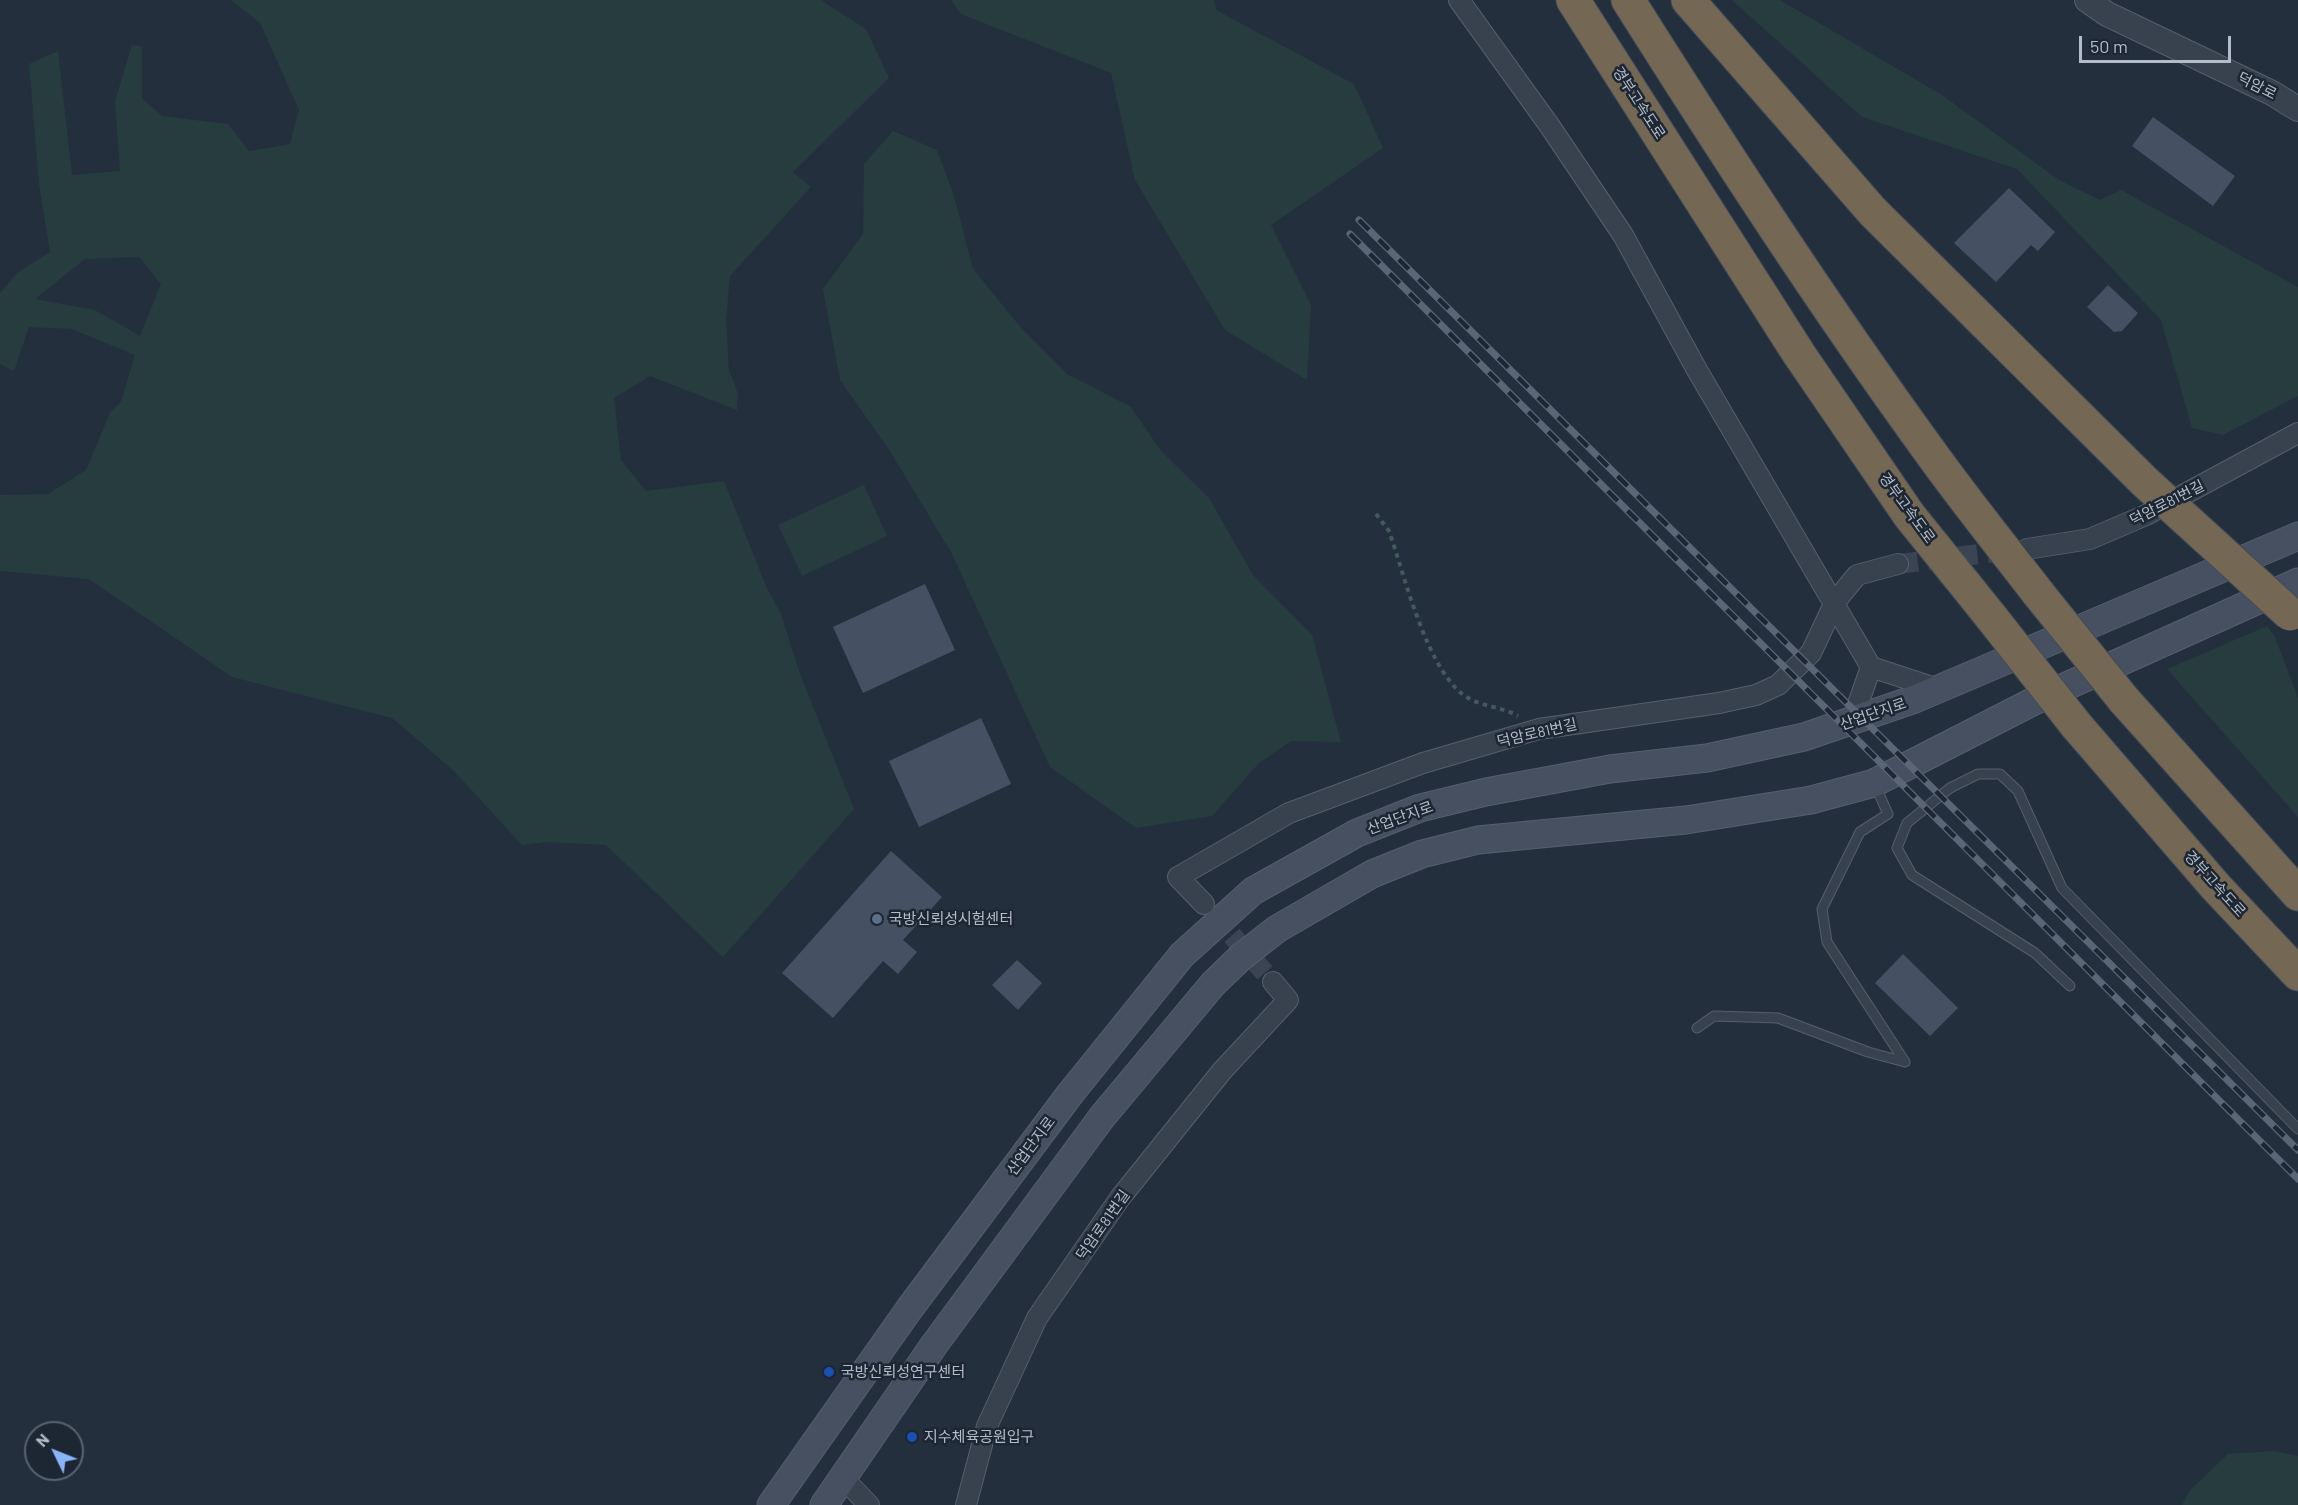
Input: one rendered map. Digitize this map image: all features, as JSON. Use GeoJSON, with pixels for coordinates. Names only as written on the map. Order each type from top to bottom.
{"type":"FeatureCollection","features":[{"type":"Feature","properties":{"kind":"highway","name":"경부고속도로"},"geometry":{"type":"LineString","coordinates":[[1573,0],[1799,354],[1909,514],[2076,725],[2216,887],[2298,974]]}},
{"type":"Feature","properties":{"kind":"highway"},"geometry":{"type":"LineString","coordinates":[[1628,0],[1734,168],[1831,312],[1929,450],[2038,593],[2124,700],[2298,894]]}},
{"type":"Feature","properties":{"kind":"highway"},"geometry":{"type":"LineString","coordinates":[[1688,0],[1874,212],[2145,482],[2294,617]]}},
{"type":"Feature","properties":{"kind":"main road","name":"산업단지로"},"geometry":{"type":"LineString","coordinates":[[771,1505],[910,1308],[1070,1094],[1182,955],[1253,891],[1357,833],[1420,808],[1485,792],[1610,769],[1707,758],[1804,737],[1852,721],[1938,689],[2298,536]]}},
{"type":"Feature","properties":{"kind":"main road"},"geometry":{"type":"LineString","coordinates":[[824,1505],[934,1345],[1102,1117],[1213,984],[1241,957],[1277,930],[1372,874],[1422,854],[1478,840],[1686,820],[1811,800],[1874,783],[2040,698],[2298,582]]}},
{"type":"Feature","properties":{"kind":"street"},"geometry":{"type":"LineString","coordinates":[[1459,0],[1549,125],[1623,235],[1697,370],[1871,667],[1938,689]]}},
{"type":"Feature","properties":{"kind":"street","name":"덕암로"},"geometry":{"type":"LineString","coordinates":[[2086,0],[2107,14],[2272,93],[2298,109]]}},
{"type":"Feature","properties":{"kind":"street","name":"덕암로81번길"},"geometry":{"type":"LineString","coordinates":[[2027,549],[2090,539],[2146,515],[2298,433]]}},
{"type":"Feature","properties":{"kind":"street","name":"덕암로81번길"},"geometry":{"type":"LineString","coordinates":[[1204,904],[1178,877],[1289,813],[1423,763],[1539,729],[1719,703],[1756,695],[1778,685],[1795,672],[1811,653],[1835,602],[1857,575],[1899,564]]}},
{"type":"Feature","properties":{"kind":"street"},"geometry":{"type":"LineString","coordinates":[[1852,721],[1871,667]]}},
{"type":"Feature","properties":{"kind":"street","name":"덕암로81번길"},"geometry":{"type":"LineString","coordinates":[[966,1505],[987,1426],[1037,1318],[1120,1198],[1222,1071],[1288,1000],[1273,982]]}},
{"type":"Feature","properties":{"kind":"street"},"geometry":{"type":"LineString","coordinates":[[844,1479],[869,1505]]}},
{"type":"Feature","properties":{"kind":"lane"},"geometry":{"type":"LineString","coordinates":[[2070,986],[2035,953],[1912,875],[1897,848],[1907,823],[1950,788],[1978,774],[2000,774],[2018,791],[2062,888],[2298,1129]]}},
{"type":"Feature","properties":{"kind":"lane"},"geometry":{"type":"LineString","coordinates":[[1874,783],[1888,814],[1907,823]]}},
{"type":"Feature","properties":{"kind":"lane"},"geometry":{"type":"LineString","coordinates":[[1697,1028],[1714,1016],[1778,1018],[1868,1052],[1905,1062],[1827,942],[1822,909],[1860,832],[1888,814]]}},
{"type":"Feature","properties":{"kind":"path"},"geometry":{"type":"LineString","coordinates":[[1376,513],[1389,531],[1432,657],[1450,684],[1471,700],[1504,708],[1539,729]]}},
{"type":"Feature","properties":{"kind":"green space"},"geometry":{"type":"Polygon","coordinates":[[[231,0],[821,0],[866,29],[889,78],[793,172],[811,187],[730,276],[726,320],[729,370],[738,394],[737,410],[650,376],[614,398],[621,460],[646,491],[724,481],[766,586],[781,614],[800,674],[854,809],[723,957],[606,845],[546,842],[522,845],[453,770],[392,718],[232,677],[89,579],[0,571],[0,495],[48,494],[86,470],[110,413],[121,402],[135,355],[72,329],[29,327],[14,371],[0,364],[0,293],[17,273],[50,252],[39,184],[29,64],[58,51],[72,175],[120,171],[115,101],[132,45],[142,47],[142,98],[162,116],[228,124],[249,151],[290,144],[299,110],[260,23],[231,0]],[[139,257],[85,259],[35,299],[95,310],[140,336],[161,284],[139,257]]]}},
{"type":"Feature","properties":{"kind":"green space"},"geometry":{"type":"Polygon","coordinates":[[[951,0],[1214,0],[1216,10],[1354,84],[1383,148],[1271,225],[1311,305],[1307,380],[1225,330],[1135,180],[1111,73],[961,14],[951,0]]]}},
{"type":"Feature","properties":{"kind":"green space"},"geometry":{"type":"Polygon","coordinates":[[[1732,0],[1780,0],[1942,95],[2059,180],[2100,200],[2121,190],[2298,287],[2298,396],[2223,435],[2192,428],[2161,320],[2017,169],[1862,117],[1732,0]]]}},
{"type":"Feature","properties":{"kind":"green space"},"geometry":{"type":"Polygon","coordinates":[[[893,131],[937,150],[954,196],[973,269],[1022,329],[1067,374],[1131,407],[1161,451],[1209,498],[1253,575],[1312,635],[1341,742],[1291,741],[1259,763],[1212,816],[1136,828],[1050,767],[951,552],[890,451],[840,380],[823,289],[863,234],[864,164],[893,131]]]}},
{"type":"Feature","properties":{"kind":"green space"},"geometry":{"type":"Polygon","coordinates":[[[864,485],[887,536],[802,576],[778,525],[864,485]]]}},
{"type":"Feature","properties":{"kind":"green space"},"geometry":{"type":"Polygon","coordinates":[[[2267,626],[2275,637],[2298,698],[2298,817],[2167,669],[2267,626]]]}},
{"type":"Feature","properties":{"kind":"green space"},"geometry":{"type":"Polygon","coordinates":[[[2273,1451],[2298,1456],[2298,1505],[2182,1505],[2189,1491],[2228,1454],[2273,1451]]]}},
{"type":"Feature","properties":{"kind":"building"},"geometry":{"type":"Polygon","coordinates":[[[2153,117],[2235,176],[2213,206],[2132,146],[2153,117]]]}},
{"type":"Feature","properties":{"kind":"building"},"geometry":{"type":"Polygon","coordinates":[[[2009,188],[2055,232],[2038,251],[2031,245],[1996,282],[1954,243],[2009,188]]]}},
{"type":"Feature","properties":{"kind":"building"},"geometry":{"type":"Polygon","coordinates":[[[2108,285],[2138,313],[2122,331],[2114,332],[2087,307],[2108,285]]]}},
{"type":"Feature","properties":{"kind":"building"},"geometry":{"type":"Polygon","coordinates":[[[925,584],[955,650],[863,693],[833,627],[925,584]]]}},
{"type":"Feature","properties":{"kind":"building"},"geometry":{"type":"Polygon","coordinates":[[[981,718],[1011,784],[919,827],[889,761],[981,718]]]}},
{"type":"Feature","properties":{"kind":"building","name":"국방신뢰성시험센터"},"geometry":{"type":"Polygon","coordinates":[[[891,851],[942,897],[903,940],[917,952],[898,974],[883,961],[833,1018],[782,973],[891,851]]]}},
{"type":"Feature","properties":{"kind":"building"},"geometry":{"type":"Polygon","coordinates":[[[1903,954],[1958,1008],[1930,1036],[1875,983],[1903,954]]]}},
{"type":"Feature","properties":{"kind":"building"},"geometry":{"type":"Polygon","coordinates":[[[1017,960],[1042,983],[1018,1010],[992,985],[1017,960]]]}},
{"type":"Feature","properties":{"kind":"tunnel"},"geometry":{"type":"LineString","coordinates":[[1898,564],[2012,550]]}},
{"type":"Feature","properties":{"kind":"tunnel"},"geometry":{"type":"LineString","coordinates":[[1212,913],[1273,982]]}},
{"type":"Feature","properties":{"kind":"railway"},"geometry":{"type":"LineString","coordinates":[[1359,220],[2298,1150]]}},
{"type":"Feature","properties":{"kind":"railway"},"geometry":{"type":"LineString","coordinates":[[1350,234],[2298,1179]]}},
{"type":"Feature","properties":{"kind":"place","name":"국방신뢰성시험센터"},"geometry":{"type":"Point","coordinates":[877,919]}},
{"type":"Feature","properties":{"kind":"place","name":"국방신뢰성연구센터"},"geometry":{"type":"Point","coordinates":[829,1372]}},
{"type":"Feature","properties":{"kind":"place","name":"지수체육공원입구"},"geometry":{"type":"Point","coordinates":[912,1437]}}]}
